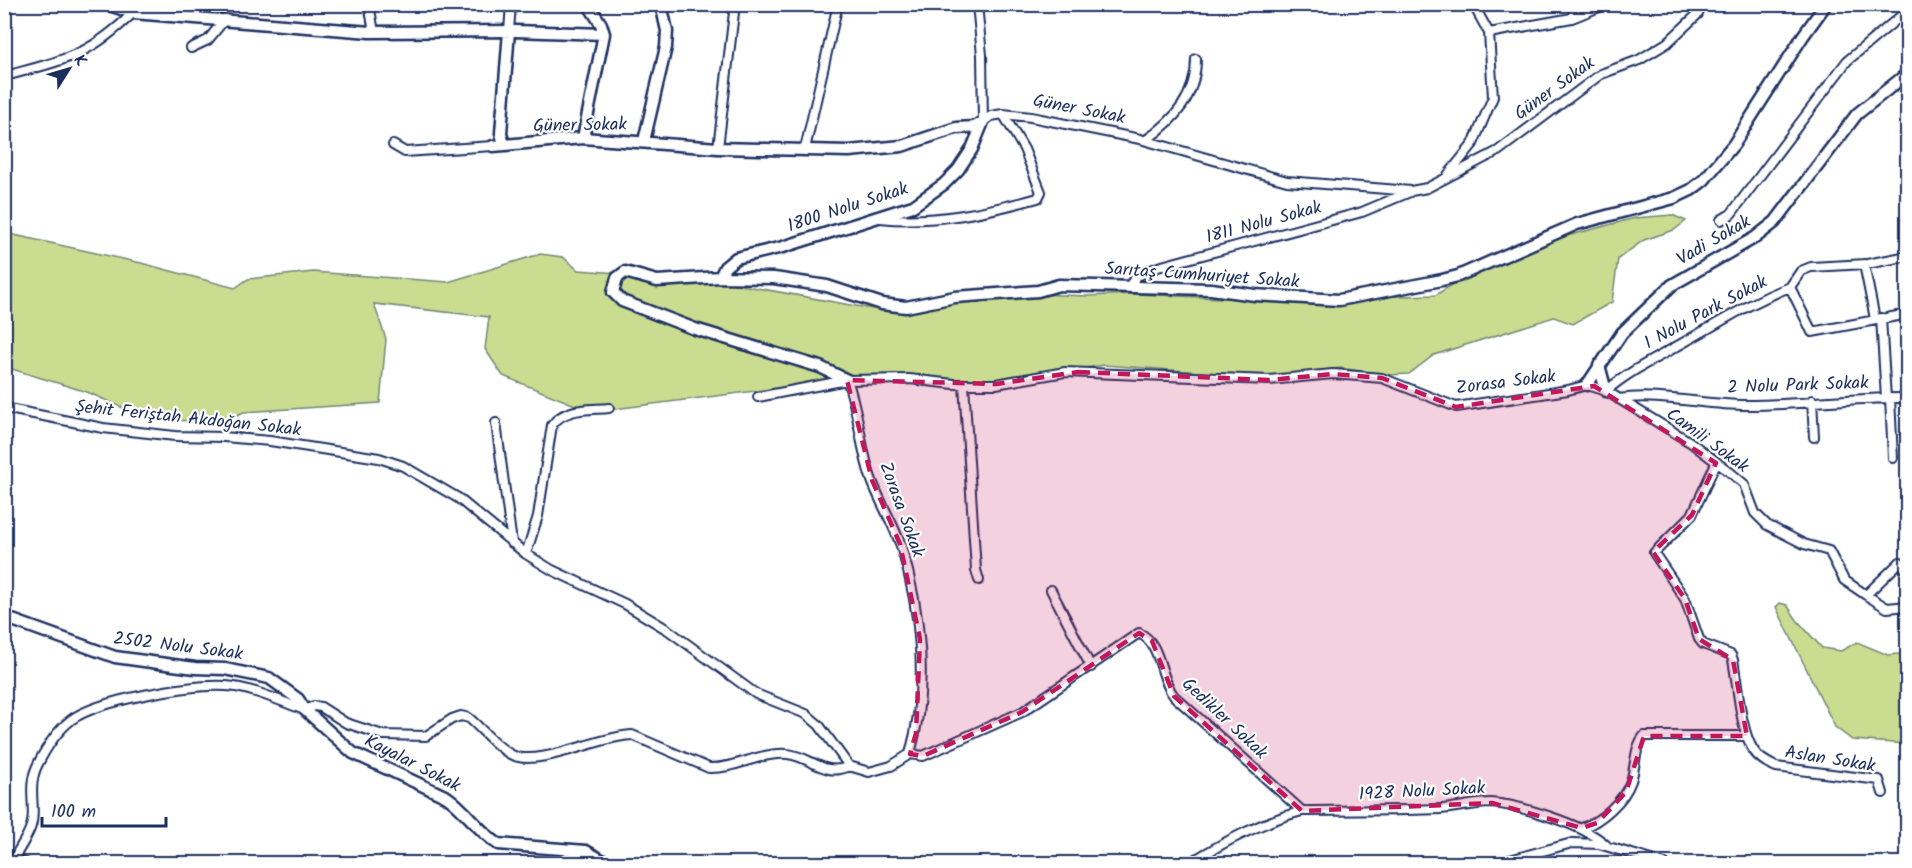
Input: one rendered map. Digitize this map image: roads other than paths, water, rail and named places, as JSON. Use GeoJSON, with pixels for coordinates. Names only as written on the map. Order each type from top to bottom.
{"type":"FeatureCollection","features":[{"type":"Feature","properties":{"kind":"street"},"geometry":{"type":"LineString","coordinates":[[106,4],[133,13],[165,10],[225,19],[374,32],[509,31],[604,34]]}},
{"type":"Feature","properties":{"kind":"street"},"geometry":{"type":"LineString","coordinates":[[369,4],[374,32]]}},
{"type":"Feature","properties":{"kind":"street"},"geometry":{"type":"LineString","coordinates":[[498,145],[501,133],[511,4]]}},
{"type":"Feature","properties":{"kind":"street"},"geometry":{"type":"LineString","coordinates":[[583,138],[604,34],[601,24],[588,4]]}},
{"type":"Feature","properties":{"kind":"street"},"geometry":{"type":"LineString","coordinates":[[644,141],[666,47],[667,31],[661,4]]}},
{"type":"Feature","properties":{"kind":"street"},"geometry":{"type":"LineString","coordinates":[[718,148],[735,4]]}},
{"type":"Feature","properties":{"kind":"street"},"geometry":{"type":"LineString","coordinates":[[805,149],[838,4]]}},
{"type":"Feature","properties":{"kind":"street","name":"1800 Nolu Sokak"},"geometry":{"type":"LineString","coordinates":[[720,277],[725,267],[736,258],[913,206],[944,184],[972,149],[983,122],[982,55],[977,4]]}},
{"type":"Feature","properties":{"kind":"street"},"geometry":{"type":"LineString","coordinates":[[1445,178],[1473,144],[1493,97],[1489,33],[1473,4]]}},
{"type":"Feature","properties":{"kind":"street"},"geometry":{"type":"LineString","coordinates":[[1572,4],[1574,11],[1572,18]]}},
{"type":"Feature","properties":{"kind":"street"},"geometry":{"type":"LineString","coordinates":[[1489,33],[1572,18],[1608,4]]}},
{"type":"Feature","properties":{"kind":"street","name":"Güner Sokak"},"geometry":{"type":"LineString","coordinates":[[393,145],[405,152],[583,138],[718,148],[849,151],[902,146],[956,128],[974,127],[991,117],[1003,114],[1031,117],[1146,141],[1287,181],[1411,191],[1427,188],[1498,151],[1600,74],[1639,60],[1667,43],[1698,14],[1702,4]]}},
{"type":"Feature","properties":{"kind":"street","name":"Sarıtaş Cumhuriyet Sokak"},"geometry":{"type":"LineString","coordinates":[[847,380],[820,367],[684,325],[622,302],[613,292],[617,278],[625,272],[657,280],[720,277],[774,278],[827,286],[882,304],[906,307],[955,297],[1038,291],[1059,285],[1202,289],[1266,296],[1339,300],[1458,276],[1577,224],[1674,198],[1691,190],[1704,180],[1734,144],[1826,4]]}},
{"type":"Feature","properties":{"kind":"street"},"geometry":{"type":"LineString","coordinates":[[1721,220],[1731,214],[1847,61],[1908,10]]}},
{"type":"Feature","properties":{"kind":"street"},"geometry":{"type":"LineString","coordinates":[[13,74],[51,64],[94,47],[133,13]]}},
{"type":"Feature","properties":{"kind":"street"},"geometry":{"type":"LineString","coordinates":[[191,48],[208,40],[225,19]]}},
{"type":"Feature","properties":{"kind":"street"},"geometry":{"type":"LineString","coordinates":[[1146,141],[1178,115],[1196,78],[1196,59]]}},
{"type":"Feature","properties":{"kind":"street","name":"Vadi Sokak"},"geometry":{"type":"LineString","coordinates":[[1587,385],[1622,333],[1672,285],[1756,237],[1775,222],[1857,114],[1908,73]]}},
{"type":"Feature","properties":{"kind":"street"},"geometry":{"type":"LineString","coordinates":[[878,218],[912,222],[998,209],[1038,198],[1041,192],[1024,149],[1003,114]]}},
{"type":"Feature","properties":{"kind":"street","name":"1811 Nolu Sokak"},"geometry":{"type":"LineString","coordinates":[[1128,287],[1137,276],[1158,267],[1362,212],[1411,191]]}},
{"type":"Feature","properties":{"kind":"street"},"geometry":{"type":"LineString","coordinates":[[1790,287],[1801,270],[1811,267],[1864,264],[1908,256]]}},
{"type":"Feature","properties":{"kind":"street"},"geometry":{"type":"LineString","coordinates":[[1864,264],[1878,318],[1893,458]]}},
{"type":"Feature","properties":{"kind":"street","name":"1 Nolu Park Sokak"},"geometry":{"type":"LineString","coordinates":[[1606,391],[1627,373],[1687,341],[1729,314],[1753,301],[1790,287],[1812,332],[1908,314]]}},
{"type":"Feature","properties":{"kind":"street"},"geometry":{"type":"LineString","coordinates":[[1599,364],[1606,391]]}},
{"type":"Feature","properties":{"kind":"street","name":"Zorasa Sokak"},"geometry":{"type":"LineString","coordinates":[[910,754],[916,733],[920,639],[900,544],[872,480],[856,404],[847,380],[909,379],[964,384],[996,384],[1065,372],[1269,380],[1333,374],[1382,378],[1456,407],[1535,396],[1587,385]]}},
{"type":"Feature","properties":{"kind":"street"},"geometry":{"type":"LineString","coordinates":[[758,397],[847,380]]}},
{"type":"Feature","properties":{"kind":"street"},"geometry":{"type":"LineString","coordinates":[[964,384],[976,570],[979,580]]}},
{"type":"Feature","properties":{"kind":"street","name":"Camili Sokak"},"geometry":{"type":"LineString","coordinates":[[1587,385],[1606,391],[1689,442],[1744,484],[1755,513],[1767,525],[1804,544],[1829,551],[1844,579],[1866,595],[1887,608],[1908,606]]}},
{"type":"Feature","properties":{"kind":"street","name":"2 Nolu Park Sokak"},"geometry":{"type":"LineString","coordinates":[[1617,399],[1641,398],[1747,405],[1812,400],[1908,398]]}},
{"type":"Feature","properties":{"kind":"street"},"geometry":{"type":"LineString","coordinates":[[1812,400],[1814,436]]}},
{"type":"Feature","properties":{"kind":"street","name":"Şehit Feriştah Akdoğan Sokak"},"geometry":{"type":"LineString","coordinates":[[4,408],[103,428],[176,436],[224,436],[270,441],[368,457],[403,466],[458,498],[512,543]]}},
{"type":"Feature","properties":{"kind":"street"},"geometry":{"type":"LineString","coordinates":[[526,554],[538,516],[552,425],[557,418],[569,412],[609,408]]}},
{"type":"Feature","properties":{"kind":"street"},"geometry":{"type":"LineString","coordinates":[[496,423],[512,543],[552,570],[625,604],[668,630],[756,694],[806,714],[819,725],[849,766]]}},
{"type":"Feature","properties":{"kind":"street","name":"Aslan Sokak"},"geometry":{"type":"LineString","coordinates":[[1716,463],[1692,515],[1654,553],[1685,598],[1699,639],[1703,644],[1731,655],[1747,736],[1754,751],[1776,767],[1879,780],[1883,793]]}},
{"type":"Feature","properties":{"kind":"street"},"geometry":{"type":"LineString","coordinates":[[1866,595],[1900,562],[1908,572]]}},
{"type":"Feature","properties":{"kind":"street"},"geometry":{"type":"LineString","coordinates":[[1051,590],[1091,667]]}},
{"type":"Feature","properties":{"kind":"street","name":"2502 Nolu Sokak"},"geometry":{"type":"LineString","coordinates":[[4,617],[115,657],[260,675],[278,684],[298,699],[305,710]]}},
{"type":"Feature","properties":{"kind":"street","name":"Gedikler Sokak"},"geometry":{"type":"LineString","coordinates":[[910,754],[922,756],[1022,712],[1139,633],[1152,641],[1168,689],[1174,696],[1302,811]]}},
{"type":"Feature","properties":{"kind":"street"},"geometry":{"type":"LineString","coordinates":[[14,859],[32,825],[32,780],[37,765],[56,735],[72,719],[130,699],[188,687],[228,686],[305,710],[314,706],[321,707],[346,723],[383,735],[426,736],[452,719],[461,716],[470,718],[512,755],[523,757],[577,750],[612,738],[632,735],[709,768],[721,768],[762,756],[788,754],[824,770],[834,771],[849,766],[869,772],[891,766],[910,754]]}},
{"type":"Feature","properties":{"kind":"street","name":"Kayalar Sokak"},"geometry":{"type":"LineString","coordinates":[[305,710],[353,753],[447,797],[457,804],[487,837],[498,844],[586,851],[609,864]]}},
{"type":"Feature","properties":{"kind":"street"},"geometry":{"type":"LineString","coordinates":[[1582,828],[1597,823],[1626,792],[1631,781],[1639,742],[1644,736],[1651,734],[1747,736]]}},
{"type":"Feature","properties":{"kind":"street","name":"1928 Nolu Sokak"},"geometry":{"type":"LineString","coordinates":[[1302,811],[1438,809],[1492,803],[1582,828],[1595,834],[1606,845]]}},
{"type":"Feature","properties":{"kind":"street"},"geometry":{"type":"LineString","coordinates":[[1188,864],[1221,843],[1280,817],[1302,811]]}},
{"type":"Feature","properties":{"kind":"street"},"geometry":{"type":"LineString","coordinates":[[1496,864],[1572,843],[1606,845],[1665,864]]}},
{"type":"Feature","properties":{"kind":"street"},"geometry":{"type":"LineString","coordinates":[[4,862],[14,859],[28,864]]}}]}
